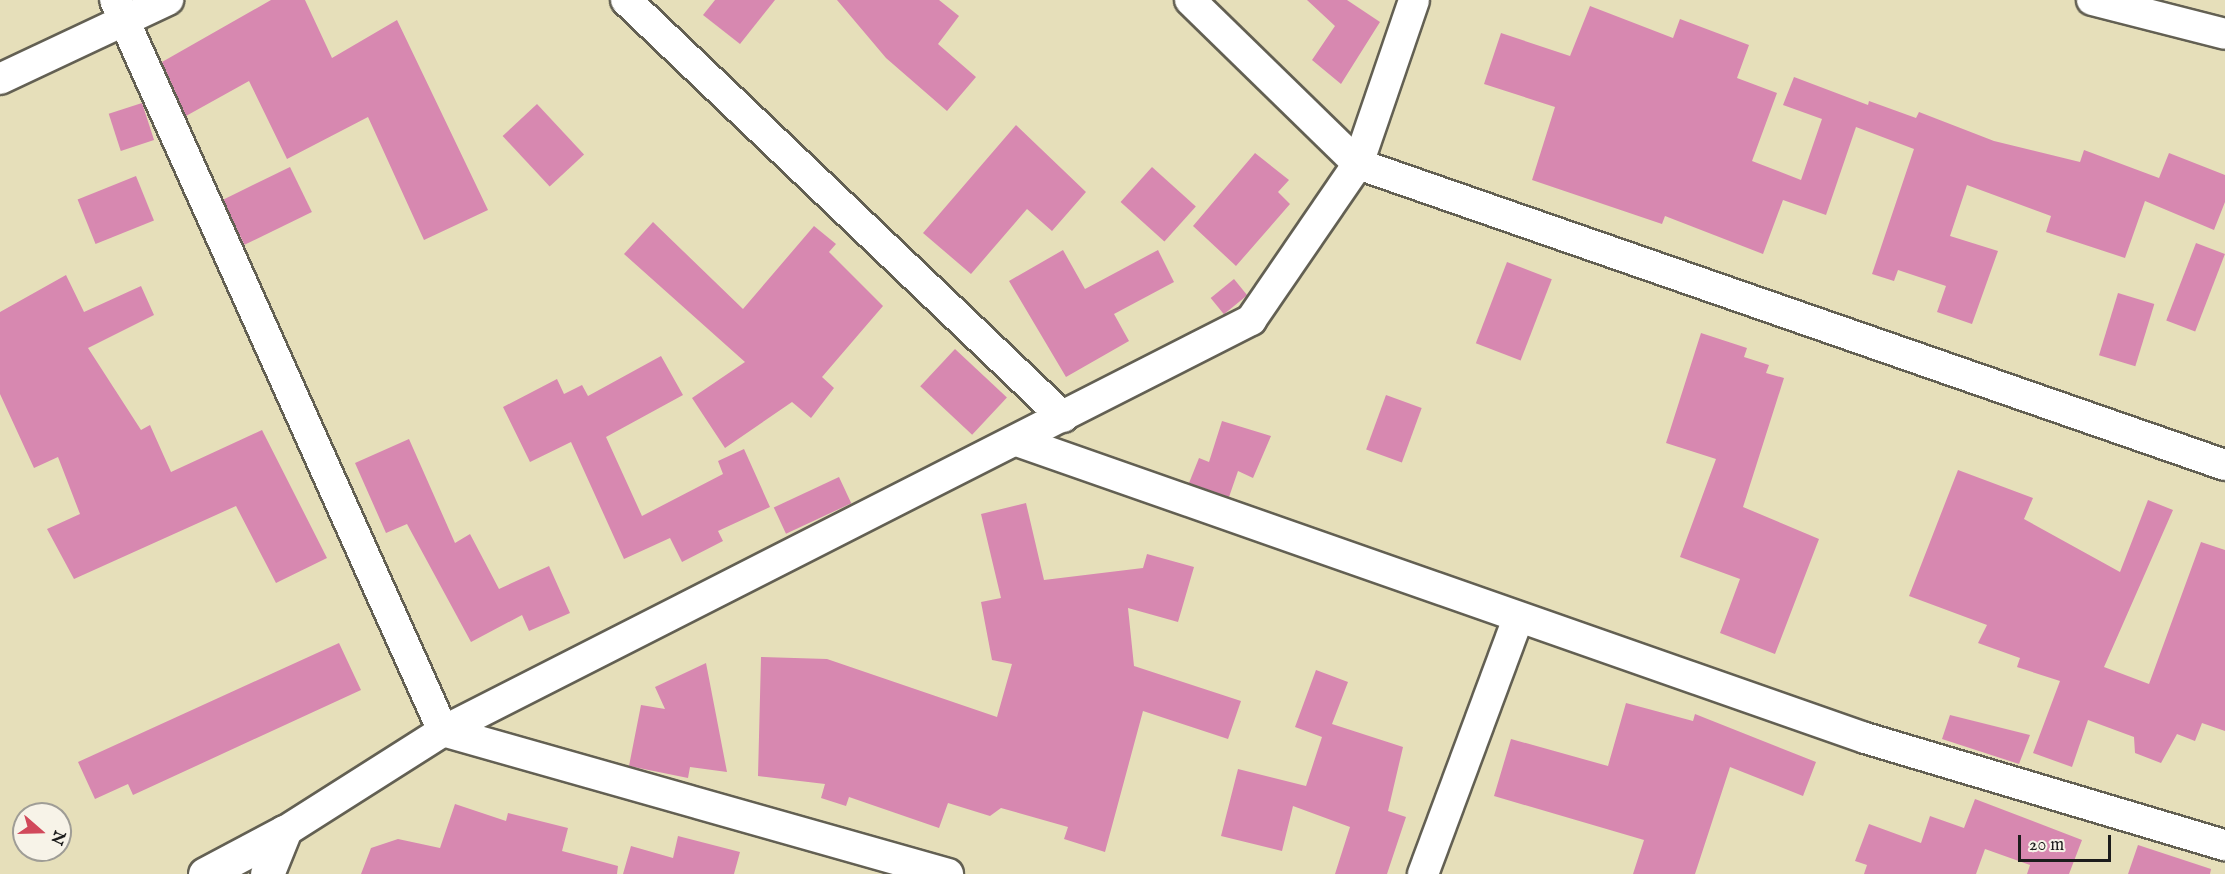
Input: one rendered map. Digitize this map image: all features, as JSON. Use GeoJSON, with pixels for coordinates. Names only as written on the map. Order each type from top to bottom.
{"type":"FeatureCollection","features":[{"type":"Feature","properties":{"kind":"street"},"geometry":{"type":"LineString","coordinates":[[0,79],[119,10],[168,0]]}},
{"type":"Feature","properties":{"kind":"street"},"geometry":{"type":"LineString","coordinates":[[626,0],[1064,417]]}},
{"type":"Feature","properties":{"kind":"street"},"geometry":{"type":"LineString","coordinates":[[1190,0],[1358,164],[2225,465]]}},
{"type":"Feature","properties":{"kind":"street"},"geometry":{"type":"LineString","coordinates":[[205,874],[284,832],[443,731],[1020,442],[1251,320],[1358,164],[1414,0]]}},
{"type":"Feature","properties":{"kind":"street"},"geometry":{"type":"LineString","coordinates":[[2092,0],[2225,34]]}},
{"type":"Feature","properties":{"kind":"street"},"geometry":{"type":"LineString","coordinates":[[119,10],[443,731],[948,874]]}},
{"type":"Feature","properties":{"kind":"street"},"geometry":{"type":"LineString","coordinates":[[1020,442],[1865,738],[2225,845]]}},
{"type":"Feature","properties":{"kind":"street"},"geometry":{"type":"LineString","coordinates":[[1424,874],[1518,618]]}},
{"type":"Feature","properties":{"kind":"street"},"geometry":{"type":"LineString","coordinates":[[267,874],[284,832]]}},
{"type":"Feature","properties":{"kind":"building"},"geometry":{"type":"Polygon","coordinates":[[[271,0],[305,0],[332,58],[397,20],[488,210],[424,240],[368,117],[287,159],[249,81],[186,116],[162,62],[271,0]]]}},
{"type":"Feature","properties":{"kind":"building"},"geometry":{"type":"Polygon","coordinates":[[[715,0],[775,0],[740,44],[703,15],[715,0]]]}},
{"type":"Feature","properties":{"kind":"building"},"geometry":{"type":"Polygon","coordinates":[[[837,0],[939,0],[959,16],[938,44],[976,77],[947,111],[886,58],[837,0]]]}},
{"type":"Feature","properties":{"kind":"building"},"geometry":{"type":"Polygon","coordinates":[[[1307,0],[1347,0],[1380,22],[1341,84],[1312,60],[1335,26],[1307,0]]]}},
{"type":"Feature","properties":{"kind":"building"},"geometry":{"type":"Polygon","coordinates":[[[1590,6],[1673,38],[1680,19],[1749,45],[1737,78],[1777,93],[1752,161],[1801,180],[1822,119],[1783,105],[1794,77],[1868,105],[1869,101],[1916,118],[1919,112],[1994,141],[2080,162],[2084,150],[2159,178],[2169,153],[2225,175],[2225,202],[2214,230],[2145,201],[2125,258],[2046,232],[2051,216],[1967,185],[1950,236],[1998,251],[1972,324],[1937,312],[1946,286],[1898,270],[1894,281],[1872,274],[1914,149],[1856,127],[1826,215],[1783,200],[1763,254],[1665,216],[1662,224],[1532,180],[1555,107],[1484,84],[1501,33],[1570,56],[1590,6]]]}},
{"type":"Feature","properties":{"kind":"building"},"geometry":{"type":"Polygon","coordinates":[[[142,103],[154,140],[121,151],[109,114],[142,103]]]}},
{"type":"Feature","properties":{"kind":"building"},"geometry":{"type":"Polygon","coordinates":[[[537,104],[584,154],[550,187],[503,136],[537,104]]]}},
{"type":"Feature","properties":{"kind":"building"},"geometry":{"type":"Polygon","coordinates":[[[1016,125],[1086,192],[1052,231],[1027,209],[971,274],[923,233],[1016,125]]]}},
{"type":"Feature","properties":{"kind":"building"},"geometry":{"type":"Polygon","coordinates":[[[1255,153],[1289,180],[1278,192],[1290,204],[1236,266],[1193,226],[1255,153]]]}},
{"type":"Feature","properties":{"kind":"building"},"geometry":{"type":"Polygon","coordinates":[[[290,167],[312,212],[245,245],[223,200],[290,167]]]}},
{"type":"Feature","properties":{"kind":"building"},"geometry":{"type":"Polygon","coordinates":[[[1152,167],[1196,206],[1164,241],[1121,202],[1152,167]]]}},
{"type":"Feature","properties":{"kind":"building"},"geometry":{"type":"Polygon","coordinates":[[[136,176],[154,221],[96,244],[78,200],[136,176]]]}},
{"type":"Feature","properties":{"kind":"building"},"geometry":{"type":"Polygon","coordinates":[[[653,222],[743,309],[814,226],[836,244],[829,252],[883,306],[822,377],[834,388],[811,418],[792,402],[725,448],[692,398],[745,362],[624,254],[653,222]]]}},
{"type":"Feature","properties":{"kind":"building"},"geometry":{"type":"Polygon","coordinates":[[[2196,243],[2225,254],[2195,332],[2166,320],[2196,243]]]}},
{"type":"Feature","properties":{"kind":"building"},"geometry":{"type":"Polygon","coordinates":[[[1063,250],[1085,289],[1158,250],[1174,282],[1114,314],[1129,341],[1066,377],[1009,281],[1063,250]]]}},
{"type":"Feature","properties":{"kind":"building"},"geometry":{"type":"Polygon","coordinates":[[[1507,262],[1552,279],[1521,360],[1476,343],[1507,262]]]}},
{"type":"Feature","properties":{"kind":"building"},"geometry":{"type":"Polygon","coordinates":[[[66,275],[84,312],[141,286],[154,315],[88,348],[141,430],[150,425],[171,472],[262,430],[327,558],[276,583],[236,506],[74,579],[47,529],[80,514],[58,457],[34,468],[0,394],[0,312],[66,275]]]}},
{"type":"Feature","properties":{"kind":"building"},"geometry":{"type":"Polygon","coordinates":[[[1234,279],[1247,295],[1224,314],[1211,298],[1234,279]]]}},
{"type":"Feature","properties":{"kind":"building"},"geometry":{"type":"Polygon","coordinates":[[[2118,293],[2154,304],[2135,366],[2099,355],[2118,293]]]}},
{"type":"Feature","properties":{"kind":"building"},"geometry":{"type":"Polygon","coordinates":[[[1701,333],[1747,348],[1744,357],[1769,365],[1766,373],[1784,378],[1743,507],[1819,539],[1775,654],[1720,633],[1740,579],[1680,557],[1716,459],[1666,443],[1701,333]]]}},
{"type":"Feature","properties":{"kind":"building"},"geometry":{"type":"Polygon","coordinates":[[[955,349],[1007,397],[972,435],[920,386],[955,349]]]}},
{"type":"Feature","properties":{"kind":"building"},"geometry":{"type":"Polygon","coordinates":[[[661,356],[683,395],[606,437],[642,516],[723,474],[718,461],[744,449],[770,507],[718,531],[723,541],[682,562],[670,538],[624,559],[571,442],[530,462],[503,407],[557,379],[564,394],[582,385],[588,396],[661,356]]]}},
{"type":"Feature","properties":{"kind":"building"},"geometry":{"type":"Polygon","coordinates":[[[1386,395],[1422,408],[1402,462],[1366,450],[1386,395]]]}},
{"type":"Feature","properties":{"kind":"building"},"geometry":{"type":"Polygon","coordinates":[[[1222,421],[1271,436],[1253,478],[1238,471],[1229,497],[1189,483],[1199,458],[1209,462],[1222,421]]]}},
{"type":"Feature","properties":{"kind":"building"},"geometry":{"type":"Polygon","coordinates":[[[409,439],[455,543],[470,534],[499,589],[549,566],[570,613],[529,631],[522,615],[471,642],[407,524],[386,533],[355,463],[409,439]]]}},
{"type":"Feature","properties":{"kind":"building"},"geometry":{"type":"Polygon","coordinates":[[[1958,470],[2033,498],[2024,519],[2120,572],[2148,500],[2173,510],[2104,667],[2149,684],[2201,542],[2225,550],[2225,731],[2202,723],[2195,741],[2177,734],[2161,763],[2135,753],[2134,737],[2088,720],[2072,767],[2033,753],[2060,681],[2017,667],[2020,658],[1978,643],[1987,625],[1909,596],[1958,470]]]}},
{"type":"Feature","properties":{"kind":"building"},"geometry":{"type":"Polygon","coordinates":[[[839,477],[851,503],[786,534],[774,507],[839,477]]]}},
{"type":"Feature","properties":{"kind":"building"},"geometry":{"type":"Polygon","coordinates":[[[1026,503],[1044,580],[1143,568],[1147,554],[1194,567],[1178,622],[1128,608],[1134,666],[1241,701],[1228,739],[1143,711],[1105,852],[1064,839],[1068,827],[1001,808],[990,816],[948,803],[939,828],[849,797],[846,806],[821,798],[825,784],[758,776],[761,657],[827,659],[997,717],[1012,664],[992,660],[981,602],[1001,598],[981,514],[1026,503]]]}},
{"type":"Feature","properties":{"kind":"building"},"geometry":{"type":"Polygon","coordinates":[[[339,643],[361,690],[133,795],[128,784],[95,799],[78,762],[339,643]]]}},
{"type":"Feature","properties":{"kind":"building"},"geometry":{"type":"Polygon","coordinates":[[[706,663],[727,772],[690,767],[688,778],[629,766],[641,705],[665,709],[655,687],[706,663]]]}},
{"type":"Feature","properties":{"kind":"building"},"geometry":{"type":"Polygon","coordinates":[[[1316,670],[1348,682],[1332,724],[1403,747],[1388,811],[1406,817],[1387,874],[1335,874],[1350,827],[1293,806],[1282,851],[1221,836],[1238,769],[1306,786],[1322,737],[1295,727],[1316,670]]]}},
{"type":"Feature","properties":{"kind":"building"},"geometry":{"type":"Polygon","coordinates":[[[1626,703],[1693,721],[1695,714],[1816,762],[1803,796],[1730,767],[1695,874],[1633,874],[1644,840],[1494,796],[1511,739],[1608,766],[1626,703]]]}},
{"type":"Feature","properties":{"kind":"building"},"geometry":{"type":"Polygon","coordinates":[[[1950,715],[2030,735],[2019,764],[1942,739],[1950,715]]]}},
{"type":"Feature","properties":{"kind":"building"},"geometry":{"type":"Polygon","coordinates":[[[1975,799],[2082,840],[2069,874],[2027,874],[2030,865],[1985,849],[1976,874],[1864,874],[1867,865],[1855,861],[1869,824],[1921,843],[1930,816],[1964,828],[1975,799]]]}},
{"type":"Feature","properties":{"kind":"building"},"geometry":{"type":"Polygon","coordinates":[[[455,804],[506,821],[508,813],[568,828],[562,851],[618,866],[617,874],[361,874],[371,848],[398,839],[440,848],[455,804]]]}},
{"type":"Feature","properties":{"kind":"building"},"geometry":{"type":"Polygon","coordinates":[[[678,836],[740,852],[734,874],[623,874],[631,846],[673,858],[678,836]]]}},
{"type":"Feature","properties":{"kind":"building"},"geometry":{"type":"Polygon","coordinates":[[[2138,845],[2211,869],[2210,874],[2128,874],[2138,845]]]}}]}
